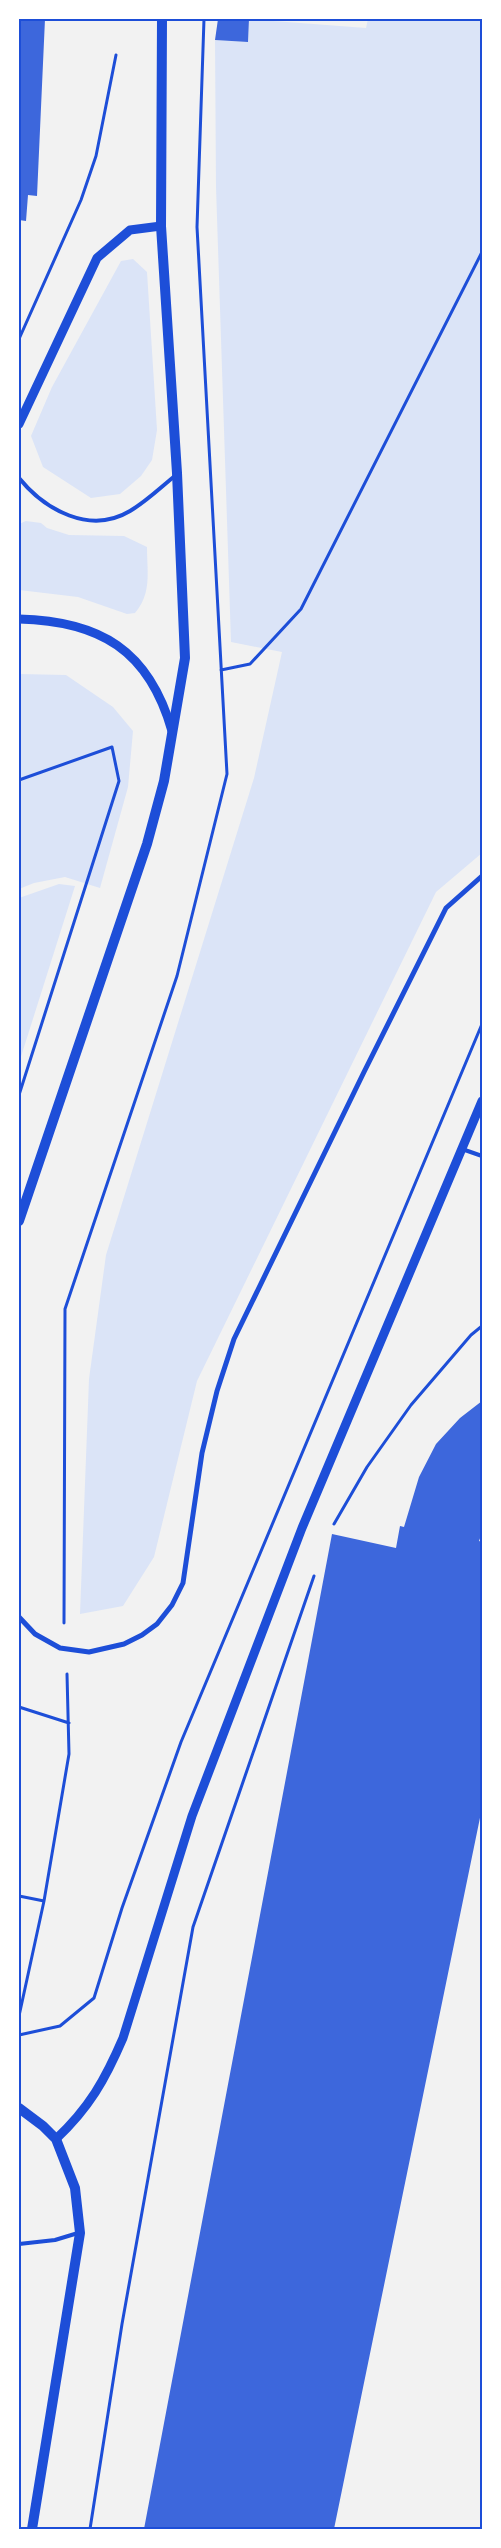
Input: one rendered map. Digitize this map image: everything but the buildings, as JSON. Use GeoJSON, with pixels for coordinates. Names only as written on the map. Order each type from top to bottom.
{"type":"FeatureCollection","features":[{"type":"Feature","properties":{"kind":"main road"},"geometry":{"type":"LineString","coordinates":[[19,1221],[147,844],[164,781],[185,658],[178,473],[161,226],[162,19]]}},
{"type":"Feature","properties":{"kind":"main road"},"geometry":{"type":"LineString","coordinates":[[19,2108],[56,2138],[75,2188],[80,2233],[32,2529]]}},
{"type":"Feature","properties":{"kind":"street"},"geometry":{"type":"LineString","coordinates":[[19,424],[97,258],[130,230],[161,226]]}},
{"type":"Feature","properties":{"kind":"street"},"geometry":{"type":"LineString","coordinates":[[19,619],[67,623],[90,630],[117,646],[145,672],[153,684],[166,712],[173,734]]}},
{"type":"Feature","properties":{"kind":"street"},"geometry":{"type":"LineString","coordinates":[[19,1617],[35,1634],[49,1643],[72,1651],[104,1650],[142,1635],[157,1624],[172,1605],[182,1583],[202,1453],[217,1391],[234,1339],[446,908],[482,876]]}},
{"type":"Feature","properties":{"kind":"street"},"geometry":{"type":"LineString","coordinates":[[56,2138],[78,2118],[91,2102],[108,2073],[123,2038],[195,1807],[302,1528],[482,1101]]}},
{"type":"Feature","properties":{"kind":"lane"},"geometry":{"type":"LineString","coordinates":[[19,478],[43,502],[62,513],[93,521],[130,512],[178,473]]}},
{"type":"Feature","properties":{"kind":"lane"},"geometry":{"type":"LineString","coordinates":[[462,1149],[482,1156]]}},
{"type":"Feature","properties":{"kind":"lane"},"geometry":{"type":"LineString","coordinates":[[19,2244],[55,2240],[80,2233]]}},
{"type":"Feature","properties":{"kind":"path"},"geometry":{"type":"LineString","coordinates":[[64,1625],[65,1308],[177,976],[227,774],[197,227],[204,19]]}},
{"type":"Feature","properties":{"kind":"path"},"geometry":{"type":"LineString","coordinates":[[19,339],[81,200],[96,156],[116,55]]}},
{"type":"Feature","properties":{"kind":"path"},"geometry":{"type":"LineString","coordinates":[[221,670],[250,664],[301,609],[482,252]]}},
{"type":"Feature","properties":{"kind":"path"},"geometry":{"type":"LineString","coordinates":[[19,780],[112,747],[119,781],[19,1095]]}},
{"type":"Feature","properties":{"kind":"path"},"geometry":{"type":"LineString","coordinates":[[333,1526],[367,1466],[410,1405],[471,1335],[482,1326]]}},
{"type":"Feature","properties":{"kind":"path"},"geometry":{"type":"LineString","coordinates":[[90,2529],[122,2324],[194,1927],[316,1572]]}},
{"type":"Feature","properties":{"kind":"path"},"geometry":{"type":"LineString","coordinates":[[19,2016],[44,1901],[70,1754],[66,1664]]}},
{"type":"Feature","properties":{"kind":"path"},"geometry":{"type":"LineString","coordinates":[[19,1708],[69,1723]]}},
{"type":"Feature","properties":{"kind":"path"},"geometry":{"type":"LineString","coordinates":[[19,1896],[44,1901]]}},
{"type":"Feature","properties":{"kind":"shaded area"},"geometry":{"type":"Polygon","coordinates":[[[249,19],[366,28],[368,19],[482,19],[482,853],[436,892],[197,1381],[154,1557],[123,1606],[80,1614],[89,1379],[106,1255],[254,778],[282,652],[231,642],[216,187],[215,40],[248,42],[249,19]]]}},
{"type":"Feature","properties":{"kind":"shaded area"},"geometry":{"type":"Polygon","coordinates":[[[133,259],[147,272],[157,430],[152,460],[141,476],[120,494],[91,498],[43,467],[31,436],[52,387],[121,261],[133,259]]]}},
{"type":"Feature","properties":{"kind":"shaded area"},"geometry":{"type":"Polygon","coordinates":[[[26,521],[41,523],[47,528],[69,535],[124,536],[147,547],[148,574],[146,590],[144,598],[135,613],[127,614],[78,597],[19,590],[19,524],[26,521]]]}},
{"type":"Feature","properties":{"kind":"shaded area"},"geometry":{"type":"Polygon","coordinates":[[[19,674],[66,675],[113,707],[133,731],[128,787],[100,888],[65,877],[34,883],[19,889],[19,674]]]}},
{"type":"Feature","properties":{"kind":"shaded area"},"geometry":{"type":"Polygon","coordinates":[[[59,884],[75,886],[19,1063],[19,898],[59,884]]]}}]}
